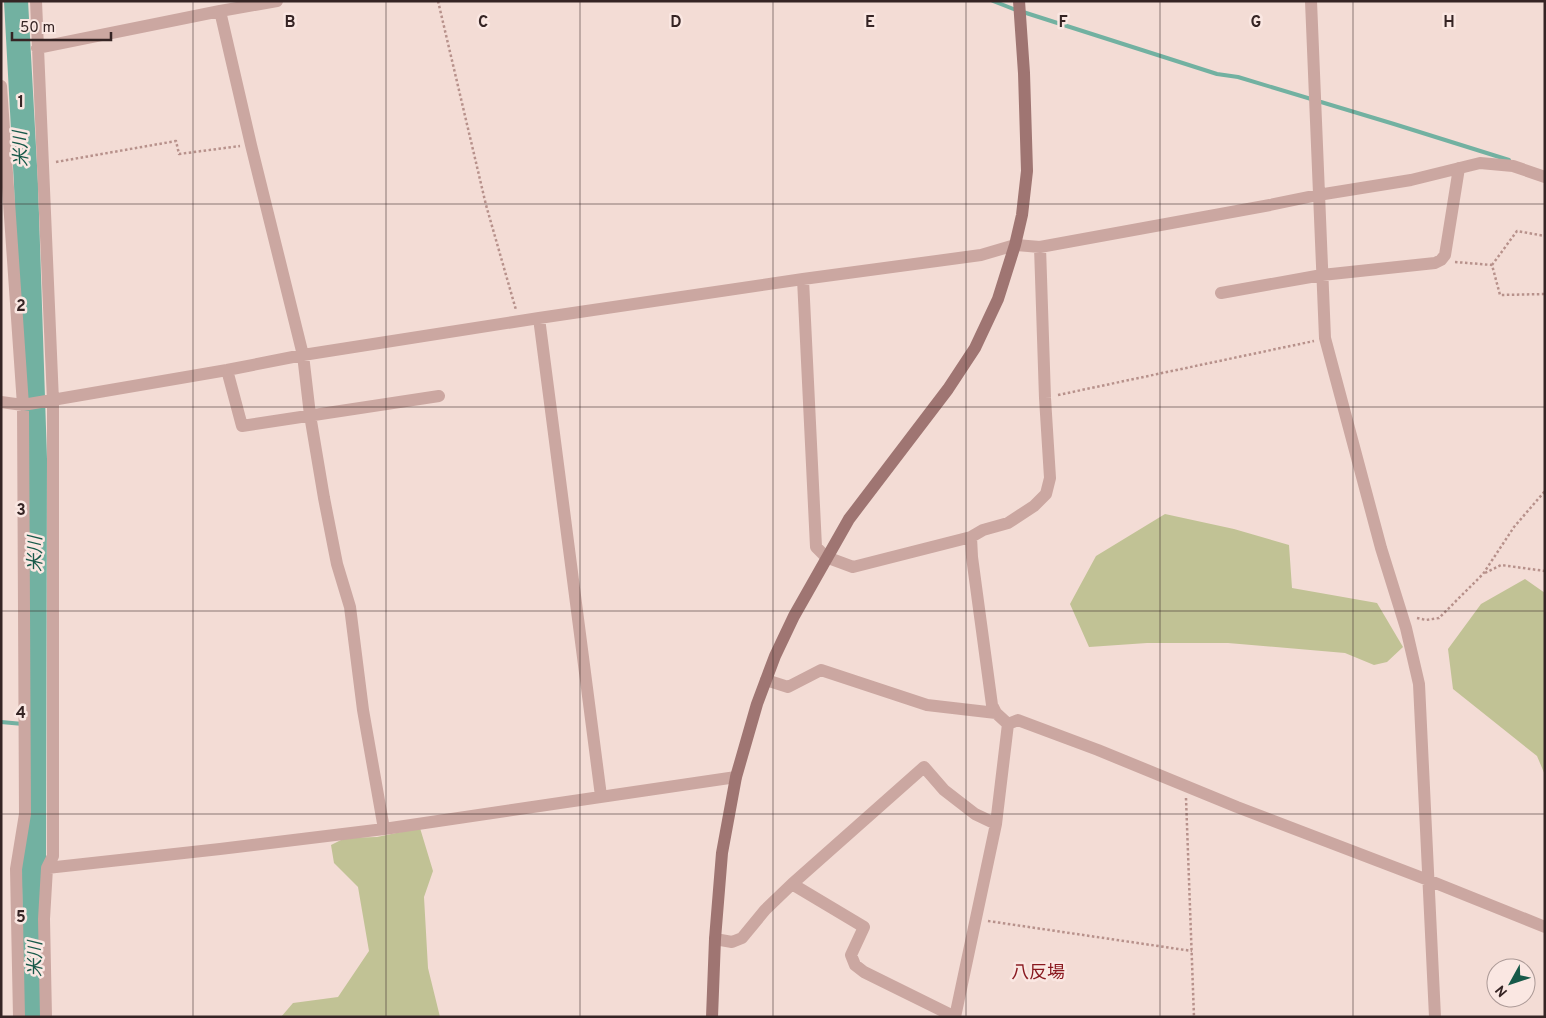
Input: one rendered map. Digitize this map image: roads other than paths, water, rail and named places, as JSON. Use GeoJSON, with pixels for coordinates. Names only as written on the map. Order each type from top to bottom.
{"type":"FeatureCollection","features":[{"type":"Feature","properties":{"kind":"street"},"geometry":{"type":"LineString","coordinates":[[36,1],[53,401],[53,856],[47,868],[44,919],[46,1017]]}},
{"type":"Feature","properties":{"kind":"street"},"geometry":{"type":"LineString","coordinates":[[38,48],[277,1]]}},
{"type":"Feature","properties":{"kind":"street"},"geometry":{"type":"LineString","coordinates":[[712,1017],[715,939],[722,853],[736,777],[775,656],[794,616],[849,519],[948,389],[975,348],[998,299],[1015,245],[1022,215],[1027,171],[1024,73],[1019,1]]}},
{"type":"Feature","properties":{"kind":"street"},"geometry":{"type":"LineString","coordinates":[[1311,1],[1325,338],[1419,684],[1435,1017]]}},
{"type":"Feature","properties":{"kind":"street"},"geometry":{"type":"LineString","coordinates":[[220,11],[304,356],[310,415],[337,564],[350,607],[363,710],[384,829]]}},
{"type":"Feature","properties":{"kind":"street"},"geometry":{"type":"LineString","coordinates":[[1,86],[23,405],[25,814],[16,869],[19,1017]]}},
{"type":"Feature","properties":{"kind":"street"},"geometry":{"type":"LineString","coordinates":[[1,402],[23,405],[53,401],[304,356],[539,318],[981,255],[1015,245],[1040,247],[1270,206],[1318,195],[1411,180],[1480,163],[1513,166],[1545,176]]}},
{"type":"Feature","properties":{"kind":"street"},"geometry":{"type":"LineString","coordinates":[[1220,293],[1322,275],[1435,263],[1441,260],[1444,255],[1460,168]]}},
{"type":"Feature","properties":{"kind":"street"},"geometry":{"type":"LineString","coordinates":[[803,279],[816,547],[826,557],[853,567],[971,537],[983,530],[1008,523],[1034,506],[1046,494],[1050,478],[1045,398],[1040,247]]}},
{"type":"Feature","properties":{"kind":"street"},"geometry":{"type":"LineString","coordinates":[[539,318],[601,796]]}},
{"type":"Feature","properties":{"kind":"street"},"geometry":{"type":"LineString","coordinates":[[227,370],[242,426],[439,396]]}},
{"type":"Feature","properties":{"kind":"street"},"geometry":{"type":"LineString","coordinates":[[971,537],[972,557],[992,704],[996,713],[1008,724]]}},
{"type":"Feature","properties":{"kind":"street"},"geometry":{"type":"LineString","coordinates":[[766,680],[788,687],[821,670],[927,704],[996,713]]}},
{"type":"Feature","properties":{"kind":"street"},"geometry":{"type":"LineString","coordinates":[[1008,724],[1018,720],[1098,750],[1545,927]]}},
{"type":"Feature","properties":{"kind":"street"},"geometry":{"type":"LineString","coordinates":[[792,884],[864,927],[851,955],[855,965],[864,972],[955,1017],[996,824],[1008,724]]}},
{"type":"Feature","properties":{"kind":"street"},"geometry":{"type":"LineString","coordinates":[[715,939],[732,942],[742,938],[765,910],[792,884],[924,767],[944,790],[975,814],[996,824]]}},
{"type":"Feature","properties":{"kind":"street"},"geometry":{"type":"LineString","coordinates":[[47,868],[384,829],[736,777]]}},
{"type":"Feature","properties":{"kind":"waterway","name":"米川"},"geometry":{"type":"LineString","coordinates":[[16,1],[26,184],[35,459],[34,885],[36,1017]]}},
{"type":"Feature","properties":{"kind":"waterway"},"geometry":{"type":"LineString","coordinates":[[993,1],[1016,10]]}},
{"type":"Feature","properties":{"kind":"waterway"},"geometry":{"type":"LineString","coordinates":[[1023,12],[1217,74],[1238,77],[1509,160]]}},
{"type":"Feature","properties":{"kind":"waterway"},"geometry":{"type":"LineString","coordinates":[[1,722],[34,725]]}},
{"type":"Feature","properties":{"kind":"district","name":"八反場"},"geometry":{"type":"Point","coordinates":[1038,973]}}]}
